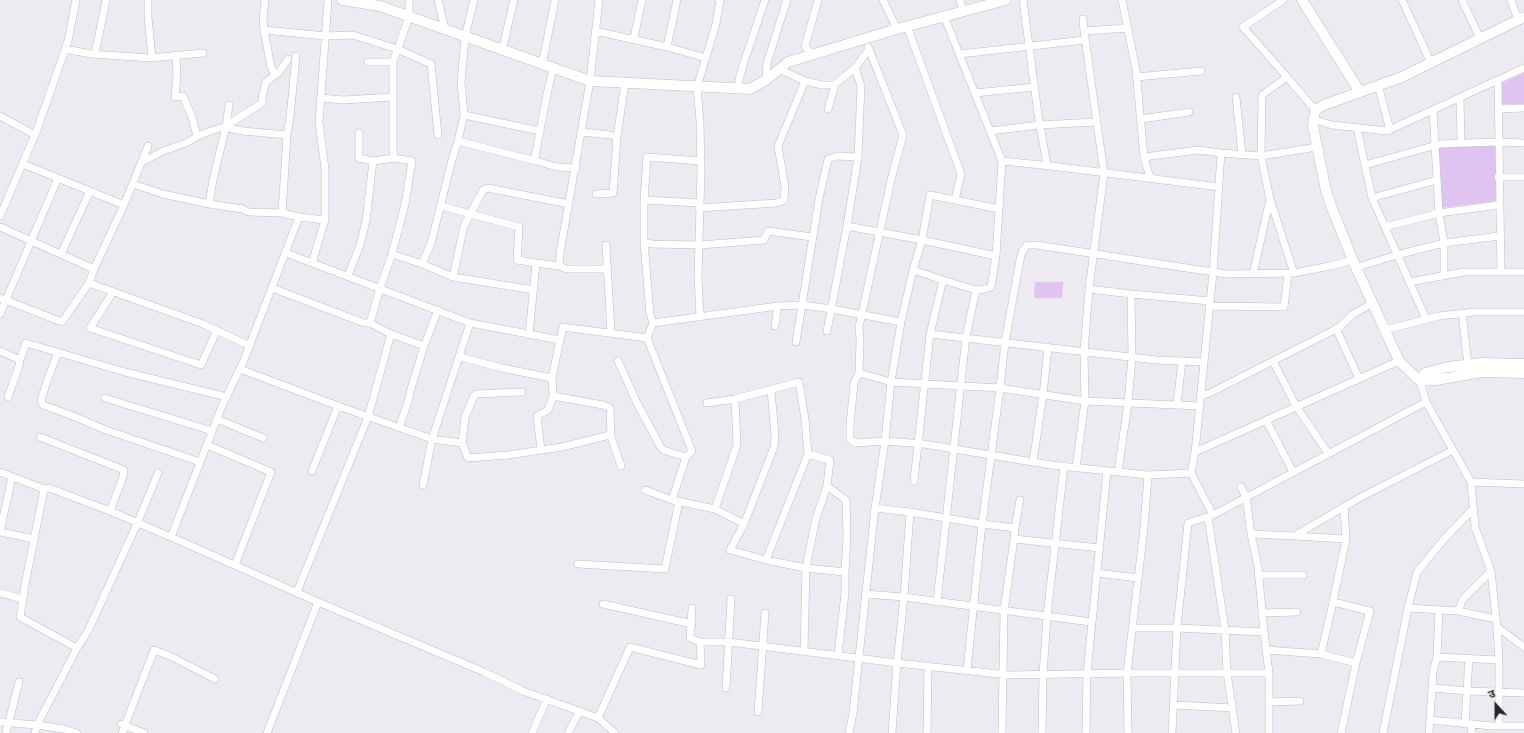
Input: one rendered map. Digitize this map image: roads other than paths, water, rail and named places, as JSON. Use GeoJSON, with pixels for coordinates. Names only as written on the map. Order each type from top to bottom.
{"type":"FeatureCollection","features":[{"type":"Feature","properties":{"kind":"street"},"geometry":{"type":"LineString","coordinates":[[0,216],[35,135],[65,49],[76,0]]}},
{"type":"Feature","properties":{"kind":"street"},"geometry":{"type":"LineString","coordinates":[[95,54],[106,0]]}},
{"type":"Feature","properties":{"kind":"street"},"geometry":{"type":"LineString","coordinates":[[148,0],[152,58]]}},
{"type":"Feature","properties":{"kind":"street"},"geometry":{"type":"LineString","coordinates":[[265,0],[263,19],[264,30],[271,67],[275,74]]}},
{"type":"Feature","properties":{"kind":"street"},"geometry":{"type":"LineString","coordinates":[[312,263],[325,220],[326,169],[319,123],[328,0]]}},
{"type":"Feature","properties":{"kind":"street"},"geometry":{"type":"LineString","coordinates":[[342,0],[380,6],[502,51],[590,81],[740,89],[750,89],[766,80],[788,62],[902,27],[1006,0]]}},
{"type":"Feature","properties":{"kind":"street"},"geometry":{"type":"LineString","coordinates":[[394,158],[393,62],[409,17],[409,0]]}},
{"type":"Feature","properties":{"kind":"street"},"geometry":{"type":"LineString","coordinates":[[438,0],[445,30]]}},
{"type":"Feature","properties":{"kind":"street"},"geometry":{"type":"LineString","coordinates":[[422,264],[431,243],[464,115],[461,82],[465,37],[474,0]]}},
{"type":"Feature","properties":{"kind":"street"},"geometry":{"type":"LineString","coordinates":[[502,51],[514,0]]}},
{"type":"Feature","properties":{"kind":"street"},"geometry":{"type":"LineString","coordinates":[[542,65],[556,0]]}},
{"type":"Feature","properties":{"kind":"street"},"geometry":{"type":"LineString","coordinates":[[560,266],[560,253],[590,81],[599,0]]}},
{"type":"Feature","properties":{"kind":"street"},"geometry":{"type":"LineString","coordinates":[[634,38],[642,0]]}},
{"type":"Feature","properties":{"kind":"street"},"geometry":{"type":"LineString","coordinates":[[667,47],[677,0]]}},
{"type":"Feature","properties":{"kind":"street"},"geometry":{"type":"LineString","coordinates":[[700,316],[698,245],[700,121],[697,87],[716,24],[720,0]]}},
{"type":"Feature","properties":{"kind":"street"},"geometry":{"type":"LineString","coordinates":[[740,89],[740,80],[744,62],[763,0]]}},
{"type":"Feature","properties":{"kind":"street"},"geometry":{"type":"LineString","coordinates":[[766,80],[767,63],[787,0]]}},
{"type":"Feature","properties":{"kind":"street"},"geometry":{"type":"LineString","coordinates":[[812,55],[805,46],[818,0]]}},
{"type":"Feature","properties":{"kind":"street"},"geometry":{"type":"LineString","coordinates":[[883,0],[902,27],[961,174],[955,200]]}},
{"type":"Feature","properties":{"kind":"street"},"geometry":{"type":"LineString","coordinates":[[960,0],[963,11]]}},
{"type":"Feature","properties":{"kind":"street"},"geometry":{"type":"LineString","coordinates":[[1023,0],[1034,87],[1047,165]]}},
{"type":"Feature","properties":{"kind":"street"},"geometry":{"type":"LineString","coordinates":[[1122,0],[1136,77],[1144,157],[1150,178]]}},
{"type":"Feature","properties":{"kind":"street"},"geometry":{"type":"LineString","coordinates":[[1283,0],[1243,27],[1287,76],[1315,115],[1320,127],[1333,193],[1338,210],[1361,266],[1401,354],[1401,363]]}},
{"type":"Feature","properties":{"kind":"street"},"geometry":{"type":"LineString","coordinates":[[1302,0],[1360,92]]}},
{"type":"Feature","properties":{"kind":"street"},"geometry":{"type":"LineString","coordinates":[[1402,0],[1431,63]]}},
{"type":"Feature","properties":{"kind":"street"},"geometry":{"type":"LineString","coordinates":[[1462,0],[1480,38]]}},
{"type":"Feature","properties":{"kind":"street"},"geometry":{"type":"LineString","coordinates":[[1503,728],[1499,692],[1497,627],[1491,571],[1475,527],[1471,482],[1426,402],[1420,381],[1401,363],[1372,303],[1326,192],[1313,126],[1315,115],[1324,104],[1402,77],[1521,18],[1511,0]]}},
{"type":"Feature","properties":{"kind":"street"},"geometry":{"type":"LineString","coordinates":[[913,270],[976,290],[985,289],[991,287],[996,256],[1002,161],[944,16]]}},
{"type":"Feature","properties":{"kind":"street"},"geometry":{"type":"LineString","coordinates":[[1076,468],[1085,401],[1084,352],[1089,289],[1104,173],[1083,19]]}},
{"type":"Feature","properties":{"kind":"street"},"geometry":{"type":"LineString","coordinates":[[1084,31],[1128,28]]}},
{"type":"Feature","properties":{"kind":"street"},"geometry":{"type":"LineString","coordinates":[[264,30],[326,36],[353,35],[397,49],[431,64],[438,135]]}},
{"type":"Feature","properties":{"kind":"street"},"geometry":{"type":"LineString","coordinates":[[595,31],[634,38],[706,58]]}},
{"type":"Feature","properties":{"kind":"street"},"geometry":{"type":"LineString","coordinates":[[865,38],[903,135],[891,180],[859,327],[859,372],[854,383],[850,439],[856,443],[885,441],[918,444],[1076,468],[1148,475],[1191,473]]}},
{"type":"Feature","properties":{"kind":"street"},"geometry":{"type":"LineString","coordinates":[[960,54],[1085,40]]}},
{"type":"Feature","properties":{"kind":"street"},"geometry":{"type":"LineString","coordinates":[[65,49],[95,54],[152,58],[203,53]]}},
{"type":"Feature","properties":{"kind":"street"},"geometry":{"type":"LineString","coordinates":[[779,70],[806,81],[822,85],[834,85],[855,68],[869,49]]}},
{"type":"Feature","properties":{"kind":"street"},"geometry":{"type":"LineString","coordinates":[[176,56],[177,75],[175,97],[182,96],[192,118],[197,136]]}},
{"type":"Feature","properties":{"kind":"street"},"geometry":{"type":"LineString","coordinates":[[282,213],[287,135],[296,56]]}},
{"type":"Feature","properties":{"kind":"street"},"geometry":{"type":"LineString","coordinates":[[142,162],[163,151],[186,143],[197,136],[226,126],[262,103],[266,82],[279,72],[288,59]]}},
{"type":"Feature","properties":{"kind":"street"},"geometry":{"type":"LineString","coordinates":[[368,62],[393,62]]}},
{"type":"Feature","properties":{"kind":"street"},"geometry":{"type":"LineString","coordinates":[[827,331],[858,157],[861,86],[855,68]]}},
{"type":"Feature","properties":{"kind":"street"},"geometry":{"type":"LineString","coordinates":[[1315,115],[1332,125],[1387,131],[1524,68]]}},
{"type":"Feature","properties":{"kind":"street"},"geometry":{"type":"LineString","coordinates":[[536,160],[535,157],[553,69]]}},
{"type":"Feature","properties":{"kind":"street"},"geometry":{"type":"LineString","coordinates":[[1136,77],[1200,71]]}},
{"type":"Feature","properties":{"kind":"street"},"geometry":{"type":"LineString","coordinates":[[1089,289],[1210,303],[1284,307],[1291,273],[1270,199],[1261,156],[1262,95],[1287,76]]}},
{"type":"Feature","properties":{"kind":"street"},"geometry":{"type":"LineString","coordinates":[[1498,80],[1498,177],[1501,272]]}},
{"type":"Feature","properties":{"kind":"street"},"geometry":{"type":"LineString","coordinates":[[644,200],[699,205],[777,203],[784,200],[785,187],[778,146],[806,81]]}},
{"type":"Feature","properties":{"kind":"street"},"geometry":{"type":"LineString","coordinates":[[596,194],[613,193],[617,137],[625,83]]}},
{"type":"Feature","properties":{"kind":"street"},"geometry":{"type":"LineString","coordinates":[[828,109],[834,85]]}},
{"type":"Feature","properties":{"kind":"street"},"geometry":{"type":"LineString","coordinates":[[1378,85],[1390,130]]}},
{"type":"Feature","properties":{"kind":"street"},"geometry":{"type":"LineString","coordinates":[[976,93],[1034,87]]}},
{"type":"Feature","properties":{"kind":"street"},"geometry":{"type":"LineString","coordinates":[[320,98],[344,100],[393,97]]}},
{"type":"Feature","properties":{"kind":"street"},"geometry":{"type":"LineString","coordinates":[[1236,97],[1242,154]]}},
{"type":"Feature","properties":{"kind":"street"},"geometry":{"type":"LineString","coordinates":[[1460,97],[1461,143]]}},
{"type":"Feature","properties":{"kind":"street"},"geometry":{"type":"LineString","coordinates":[[209,204],[213,180],[226,126],[229,105]]}},
{"type":"Feature","properties":{"kind":"street"},"geometry":{"type":"LineString","coordinates":[[1498,109],[1524,108]]}},
{"type":"Feature","properties":{"kind":"street"},"geometry":{"type":"LineString","coordinates":[[1433,110],[1438,213],[1444,243],[1444,276]]}},
{"type":"Feature","properties":{"kind":"street"},"geometry":{"type":"LineString","coordinates":[[1140,119],[1189,112]]}},
{"type":"Feature","properties":{"kind":"street"},"geometry":{"type":"LineString","coordinates":[[464,115],[540,131]]}},
{"type":"Feature","properties":{"kind":"street"},"geometry":{"type":"LineString","coordinates":[[0,116],[35,135]]}},
{"type":"Feature","properties":{"kind":"street"},"geometry":{"type":"LineString","coordinates":[[990,131],[1040,125],[1096,122]]}},
{"type":"Feature","properties":{"kind":"street"},"geometry":{"type":"LineString","coordinates":[[226,126],[243,131],[287,135]]}},
{"type":"Feature","properties":{"kind":"street"},"geometry":{"type":"LineString","coordinates":[[1357,128],[1372,198],[1426,319]]}},
{"type":"Feature","properties":{"kind":"street"},"geometry":{"type":"LineString","coordinates":[[582,132],[617,137]]}},
{"type":"Feature","properties":{"kind":"street"},"geometry":{"type":"LineString","coordinates":[[358,133],[359,158],[373,160],[394,158],[412,161],[405,204],[392,254],[370,323]]}},
{"type":"Feature","properties":{"kind":"street"},"geometry":{"type":"LineString","coordinates":[[458,142],[536,160],[557,167],[576,168]]}},
{"type":"Feature","properties":{"kind":"street"},"geometry":{"type":"LineString","coordinates":[[1365,165],[1435,145],[1498,142],[1524,143]]}},
{"type":"Feature","properties":{"kind":"street"},"geometry":{"type":"LineString","coordinates":[[3,299],[62,322],[89,283],[94,268],[124,205],[148,146]]}},
{"type":"Feature","properties":{"kind":"street"},"geometry":{"type":"LineString","coordinates":[[1144,157],[1198,150],[1261,156],[1318,147]]}},
{"type":"Feature","properties":{"kind":"street"},"geometry":{"type":"LineString","coordinates":[[1221,153],[1220,187],[1213,273],[1191,473],[1210,516],[1225,630],[1227,673],[1236,733]]}},
{"type":"Feature","properties":{"kind":"street"},"geometry":{"type":"LineString","coordinates":[[796,342],[812,237],[828,159],[837,156],[858,157]]}},
{"type":"Feature","properties":{"kind":"street"},"geometry":{"type":"LineString","coordinates":[[578,564],[665,569],[675,501],[686,457],[692,451],[647,338],[653,323],[650,314],[644,242],[644,200],[647,157],[700,161]]}},
{"type":"Feature","properties":{"kind":"street"},"geometry":{"type":"LineString","coordinates":[[348,276],[360,245],[366,221],[373,160]]}},
{"type":"Feature","properties":{"kind":"street"},"geometry":{"type":"LineString","coordinates":[[1002,161],[1047,165],[1220,187]]}},
{"type":"Feature","properties":{"kind":"street"},"geometry":{"type":"LineString","coordinates":[[22,164],[124,205]]}},
{"type":"Feature","properties":{"kind":"street"},"geometry":{"type":"LineString","coordinates":[[1498,177],[1524,177]]}},
{"type":"Feature","properties":{"kind":"street"},"geometry":{"type":"LineString","coordinates":[[0,314],[3,299],[32,241],[58,178]]}},
{"type":"Feature","properties":{"kind":"street"},"geometry":{"type":"LineString","coordinates":[[1372,198],[1437,180]]}},
{"type":"Feature","properties":{"kind":"street"},"geometry":{"type":"LineString","coordinates":[[132,184],[163,194],[209,204],[243,209],[248,212],[282,213],[299,217],[325,220]]}},
{"type":"Feature","properties":{"kind":"street"},"geometry":{"type":"LineString","coordinates":[[453,277],[464,226],[483,190],[488,188],[569,204]]}},
{"type":"Feature","properties":{"kind":"street"},"geometry":{"type":"LineString","coordinates":[[61,254],[90,191]]}},
{"type":"Feature","properties":{"kind":"street"},"geometry":{"type":"LineString","coordinates":[[849,733],[853,713],[875,508],[900,322],[922,240],[930,195],[999,209]]}},
{"type":"Feature","properties":{"kind":"street"},"geometry":{"type":"LineString","coordinates":[[1253,274],[1270,199]]}},
{"type":"Feature","properties":{"kind":"street"},"geometry":{"type":"LineString","coordinates":[[1385,227],[1438,213],[1499,205]]}},
{"type":"Feature","properties":{"kind":"street"},"geometry":{"type":"LineString","coordinates":[[441,206],[519,227],[517,260],[560,266],[566,269],[608,269]]}},
{"type":"Feature","properties":{"kind":"street"},"geometry":{"type":"LineString","coordinates":[[171,537],[226,397],[250,346],[299,217]]}},
{"type":"Feature","properties":{"kind":"street"},"geometry":{"type":"LineString","coordinates":[[846,226],[996,256]]}},
{"type":"Feature","properties":{"kind":"street"},"geometry":{"type":"LineString","coordinates":[[0,227],[94,268]]}},
{"type":"Feature","properties":{"kind":"street"},"geometry":{"type":"LineString","coordinates":[[644,242],[652,244],[698,245],[764,240],[768,231],[812,237]]}},
{"type":"Feature","properties":{"kind":"street"},"geometry":{"type":"LineString","coordinates":[[1361,266],[1444,243],[1500,236]]}},
{"type":"Feature","properties":{"kind":"street"},"geometry":{"type":"LineString","coordinates":[[967,670],[972,607],[1005,342],[1020,260],[1022,252],[1027,244],[1213,273],[1291,273],[1353,260]]}},
{"type":"Feature","properties":{"kind":"street"},"geometry":{"type":"LineString","coordinates":[[606,245],[611,333]]}},
{"type":"Feature","properties":{"kind":"street"},"geometry":{"type":"LineString","coordinates":[[286,253],[470,323],[560,340]]}},
{"type":"Feature","properties":{"kind":"street"},"geometry":{"type":"LineString","coordinates":[[392,254],[422,264],[453,277],[534,290]]}},
{"type":"Feature","properties":{"kind":"street"},"geometry":{"type":"LineString","coordinates":[[529,335],[536,263]]}},
{"type":"Feature","properties":{"kind":"street"},"geometry":{"type":"LineString","coordinates":[[1409,282],[1464,272],[1524,272]]}},
{"type":"Feature","properties":{"kind":"street"},"geometry":{"type":"LineString","coordinates":[[914,481],[930,334],[942,280]]}},
{"type":"Feature","properties":{"kind":"street"},"geometry":{"type":"LineString","coordinates":[[89,283],[203,324],[250,346]]}},
{"type":"Feature","properties":{"kind":"street"},"geometry":{"type":"LineString","coordinates":[[272,288],[364,323],[370,323],[391,334],[424,346]]}},
{"type":"Feature","properties":{"kind":"street"},"geometry":{"type":"LineString","coordinates":[[937,602],[945,518],[955,449],[966,337],[976,290]]}},
{"type":"Feature","properties":{"kind":"street"},"geometry":{"type":"LineString","coordinates":[[113,292],[90,328],[201,365],[217,330]]}},
{"type":"Feature","properties":{"kind":"street"},"geometry":{"type":"LineString","coordinates":[[1118,472],[1128,403],[1132,357],[1131,294]]}},
{"type":"Feature","properties":{"kind":"street"},"geometry":{"type":"LineString","coordinates":[[1200,396],[1210,393],[1340,327],[1352,315],[1372,303]]}},
{"type":"Feature","properties":{"kind":"street"},"geometry":{"type":"LineString","coordinates":[[653,323],[778,306],[802,305],[900,322]]}},
{"type":"Feature","properties":{"kind":"street"},"geometry":{"type":"LineString","coordinates":[[775,326],[778,306]]}},
{"type":"Feature","properties":{"kind":"street"},"geometry":{"type":"LineString","coordinates":[[399,428],[424,346],[438,310]]}},
{"type":"Feature","properties":{"kind":"street"},"geometry":{"type":"LineString","coordinates":[[1390,329],[1439,316],[1462,313],[1524,312]]}},
{"type":"Feature","properties":{"kind":"street"},"geometry":{"type":"LineString","coordinates":[[1462,313],[1468,365]]}},
{"type":"Feature","properties":{"kind":"street"},"geometry":{"type":"LineString","coordinates":[[423,485],[432,439],[449,383],[460,357],[470,323]]}},
{"type":"Feature","properties":{"kind":"street"},"geometry":{"type":"LineString","coordinates":[[542,450],[537,416],[548,410],[553,396],[552,378],[563,327],[647,338]]}},
{"type":"Feature","properties":{"kind":"street"},"geometry":{"type":"LineString","coordinates":[[1336,328],[1360,379]]}},
{"type":"Feature","properties":{"kind":"street"},"geometry":{"type":"LineString","coordinates":[[297,592],[368,417],[391,334]]}},
{"type":"Feature","properties":{"kind":"street"},"geometry":{"type":"LineString","coordinates":[[930,334],[1132,357],[1203,362]]}},
{"type":"Feature","properties":{"kind":"street"},"geometry":{"type":"LineString","coordinates":[[8,397],[20,366],[20,360],[26,343],[124,372],[226,397]]}},
{"type":"Feature","properties":{"kind":"street"},"geometry":{"type":"LineString","coordinates":[[1033,462],[1043,395],[1048,347]]}},
{"type":"Feature","properties":{"kind":"street"},"geometry":{"type":"LineString","coordinates":[[0,351],[20,360]]}},
{"type":"Feature","properties":{"kind":"street"},"geometry":{"type":"LineString","coordinates":[[58,352],[41,400],[43,405],[106,430],[200,462]]}},
{"type":"Feature","properties":{"kind":"street"},"geometry":{"type":"LineString","coordinates":[[460,357],[502,368],[552,378]]}},
{"type":"Feature","properties":{"kind":"street"},"geometry":{"type":"LineString","coordinates":[[618,361],[637,403],[660,446],[663,450],[686,457]]}},
{"type":"Feature","properties":{"kind":"street"},"geometry":{"type":"LineString","coordinates":[[1177,404],[1182,361]]}},
{"type":"Feature","properties":{"kind":"street"},"geometry":{"type":"LineString","coordinates":[[1272,361],[1296,406],[1328,453]]}},
{"type":"Feature","properties":{"kind":"street"},"geometry":{"type":"LineString","coordinates":[[1194,452],[1296,406],[1401,363]]}},
{"type":"Feature","properties":{"kind":"street"},"geometry":{"type":"LineString","coordinates":[[1420,381],[1425,373],[1448,367],[1482,363],[1524,364]]}},
{"type":"Feature","properties":{"kind":"street"},"geometry":{"type":"LineString","coordinates":[[240,369],[399,428],[432,439],[462,443]]}},
{"type":"Feature","properties":{"kind":"street"},"geometry":{"type":"LineString","coordinates":[[859,372],[891,382],[1000,388],[1085,401],[1199,406]]}},
{"type":"Feature","properties":{"kind":"street"},"geometry":{"type":"LineString","coordinates":[[1420,381],[1436,380],[1482,372],[1524,372]]}},
{"type":"Feature","properties":{"kind":"street"},"geometry":{"type":"LineString","coordinates":[[707,403],[734,399],[799,382],[805,419],[808,454],[766,560]]}},
{"type":"Feature","properties":{"kind":"street"},"geometry":{"type":"LineString","coordinates":[[771,390],[775,435],[774,447],[744,524],[730,550],[766,560],[806,568],[844,572]]}},
{"type":"Feature","properties":{"kind":"street"},"geometry":{"type":"LineString","coordinates":[[522,392],[476,394],[474,396],[465,417],[462,443],[468,458],[508,455],[562,447],[610,435]]}},
{"type":"Feature","properties":{"kind":"street"},"geometry":{"type":"LineString","coordinates":[[553,396],[603,405],[610,408],[610,435],[621,466]]}},
{"type":"Feature","properties":{"kind":"street"},"geometry":{"type":"LineString","coordinates":[[105,398],[212,431]]}},
{"type":"Feature","properties":{"kind":"street"},"geometry":{"type":"LineString","coordinates":[[715,510],[737,445],[734,399]]}},
{"type":"Feature","properties":{"kind":"street"},"geometry":{"type":"LineString","coordinates":[[1172,733],[1177,628],[1188,523],[1210,516],[1426,402]]}},
{"type":"Feature","properties":{"kind":"street"},"geometry":{"type":"LineString","coordinates":[[312,471],[338,406]]}},
{"type":"Feature","properties":{"kind":"street"},"geometry":{"type":"LineString","coordinates":[[217,419],[263,438]]}},
{"type":"Feature","properties":{"kind":"street"},"geometry":{"type":"LineString","coordinates":[[1266,420],[1293,472]]}},
{"type":"Feature","properties":{"kind":"street"},"geometry":{"type":"LineString","coordinates":[[40,437],[124,470],[123,477],[110,511]]}},
{"type":"Feature","properties":{"kind":"street"},"geometry":{"type":"LineString","coordinates":[[207,445],[271,472],[235,565]]}},
{"type":"Feature","properties":{"kind":"street"},"geometry":{"type":"LineString","coordinates":[[1294,536],[1344,507],[1453,450]]}},
{"type":"Feature","properties":{"kind":"street"},"geometry":{"type":"LineString","coordinates":[[804,651],[806,568],[816,518],[827,486],[830,460],[808,454]]}},
{"type":"Feature","properties":{"kind":"street"},"geometry":{"type":"LineString","coordinates":[[1042,733],[1043,674],[1047,616],[1064,466]]}},
{"type":"Feature","properties":{"kind":"street"},"geometry":{"type":"LineString","coordinates":[[1086,733],[1087,673],[1107,471]]}},
{"type":"Feature","properties":{"kind":"street"},"geometry":{"type":"LineString","coordinates":[[0,472],[44,488],[49,488],[110,511],[318,602],[484,672],[523,691],[598,718],[615,733]]}},
{"type":"Feature","properties":{"kind":"street"},"geometry":{"type":"LineString","coordinates":[[35,733],[37,725],[77,648],[88,632],[137,524],[158,473]]}},
{"type":"Feature","properties":{"kind":"street"},"geometry":{"type":"LineString","coordinates":[[1128,733],[1127,673],[1144,528],[1148,475]]}},
{"type":"Feature","properties":{"kind":"street"},"geometry":{"type":"LineString","coordinates":[[12,477],[0,532],[34,539]]}},
{"type":"Feature","properties":{"kind":"street"},"geometry":{"type":"LineString","coordinates":[[1471,482],[1524,484]]}},
{"type":"Feature","properties":{"kind":"street"},"geometry":{"type":"LineString","coordinates":[[827,486],[846,500],[847,536],[844,572],[845,593],[838,656]]}},
{"type":"Feature","properties":{"kind":"street"},"geometry":{"type":"LineString","coordinates":[[1241,487],[1246,497],[1258,575],[1269,673],[1269,733]]}},
{"type":"Feature","properties":{"kind":"street"},"geometry":{"type":"LineString","coordinates":[[44,488],[20,617],[77,648]]}},
{"type":"Feature","properties":{"kind":"street"},"geometry":{"type":"LineString","coordinates":[[645,490],[675,501],[715,510],[744,524]]}},
{"type":"Feature","properties":{"kind":"street"},"geometry":{"type":"LineString","coordinates":[[1002,733],[1004,611],[1020,500]]}},
{"type":"Feature","properties":{"kind":"street"},"geometry":{"type":"LineString","coordinates":[[1321,654],[1346,539],[1344,507]]}},
{"type":"Feature","properties":{"kind":"street"},"geometry":{"type":"LineString","coordinates":[[875,508],[1015,528]]}},
{"type":"Feature","properties":{"kind":"street"},"geometry":{"type":"LineString","coordinates":[[1383,733],[1408,608],[1417,572],[1445,538],[1473,509]]}},
{"type":"Feature","properties":{"kind":"street"},"geometry":{"type":"LineString","coordinates":[[892,733],[910,512]]}},
{"type":"Feature","properties":{"kind":"street"},"geometry":{"type":"LineString","coordinates":[[1251,534],[1346,539]]}},
{"type":"Feature","properties":{"kind":"street"},"geometry":{"type":"LineString","coordinates":[[1014,539],[1100,548]]}},
{"type":"Feature","properties":{"kind":"street"},"geometry":{"type":"LineString","coordinates":[[1458,611],[1463,599],[1491,571]]}},
{"type":"Feature","properties":{"kind":"street"},"geometry":{"type":"LineString","coordinates":[[1097,573],[1138,578]]}},
{"type":"Feature","properties":{"kind":"street"},"geometry":{"type":"LineString","coordinates":[[1258,575],[1303,575]]}},
{"type":"Feature","properties":{"kind":"street"},"geometry":{"type":"LineString","coordinates":[[0,593],[23,599]]}},
{"type":"Feature","properties":{"kind":"street"},"geometry":{"type":"LineString","coordinates":[[865,594],[904,597],[1092,622]]}},
{"type":"Feature","properties":{"kind":"street"},"geometry":{"type":"LineString","coordinates":[[726,688],[731,599]]}},
{"type":"Feature","properties":{"kind":"street"},"geometry":{"type":"LineString","coordinates":[[267,733],[318,602]]}},
{"type":"Feature","properties":{"kind":"street"},"geometry":{"type":"LineString","coordinates":[[1333,602],[1370,611],[1356,663],[1341,733]]}},
{"type":"Feature","properties":{"kind":"street"},"geometry":{"type":"LineString","coordinates":[[603,604],[692,624]]}},
{"type":"Feature","properties":{"kind":"street"},"geometry":{"type":"LineString","coordinates":[[692,608],[690,638],[700,642],[729,642],[897,663],[1004,674],[1269,673]]}},
{"type":"Feature","properties":{"kind":"street"},"geometry":{"type":"LineString","coordinates":[[1408,608],[1458,611],[1496,619]]}},
{"type":"Feature","properties":{"kind":"street"},"geometry":{"type":"LineString","coordinates":[[1429,733],[1433,672],[1437,657],[1439,610]]}},
{"type":"Feature","properties":{"kind":"street"},"geometry":{"type":"LineString","coordinates":[[1262,613],[1297,612]]}},
{"type":"Feature","properties":{"kind":"street"},"geometry":{"type":"LineString","coordinates":[[758,712],[765,613]]}},
{"type":"Feature","properties":{"kind":"street"},"geometry":{"type":"LineString","coordinates":[[1497,627],[1524,648]]}},
{"type":"Feature","properties":{"kind":"street"},"geometry":{"type":"LineString","coordinates":[[1132,628],[1177,628],[1264,632]]}},
{"type":"Feature","properties":{"kind":"street"},"geometry":{"type":"LineString","coordinates":[[598,718],[630,647],[701,665],[700,642]]}},
{"type":"Feature","properties":{"kind":"street"},"geometry":{"type":"LineString","coordinates":[[122,733],[122,725],[154,650],[170,656],[215,679]]}},
{"type":"Feature","properties":{"kind":"street"},"geometry":{"type":"LineString","coordinates":[[1266,650],[1321,654],[1356,663]]}},
{"type":"Feature","properties":{"kind":"street"},"geometry":{"type":"LineString","coordinates":[[1437,657],[1499,660]]}},
{"type":"Feature","properties":{"kind":"street"},"geometry":{"type":"LineString","coordinates":[[1469,658],[1468,691],[1469,724],[1471,733]]}},
{"type":"Feature","properties":{"kind":"street"},"geometry":{"type":"LineString","coordinates":[[927,733],[928,666]]}},
{"type":"Feature","properties":{"kind":"street"},"geometry":{"type":"LineString","coordinates":[[6,733],[19,682]]}},
{"type":"Feature","properties":{"kind":"street"},"geometry":{"type":"LineString","coordinates":[[1432,688],[1524,693]]}},
{"type":"Feature","properties":{"kind":"street"},"geometry":{"type":"LineString","coordinates":[[532,733],[547,699]]}},
{"type":"Feature","properties":{"kind":"street"},"geometry":{"type":"LineString","coordinates":[[1269,702],[1300,701]]}},
{"type":"Feature","properties":{"kind":"street"},"geometry":{"type":"LineString","coordinates":[[1174,705],[1232,708]]}},
{"type":"Feature","properties":{"kind":"street"},"geometry":{"type":"LineString","coordinates":[[568,733],[580,711]]}},
{"type":"Feature","properties":{"kind":"street"},"geometry":{"type":"LineString","coordinates":[[1430,720],[1503,728],[1524,726]]}},
{"type":"Feature","properties":{"kind":"street"},"geometry":{"type":"LineString","coordinates":[[0,722],[37,725],[77,733]]}},
{"type":"Feature","properties":{"kind":"street"},"geometry":{"type":"LineString","coordinates":[[122,725],[144,733]]}}]}
